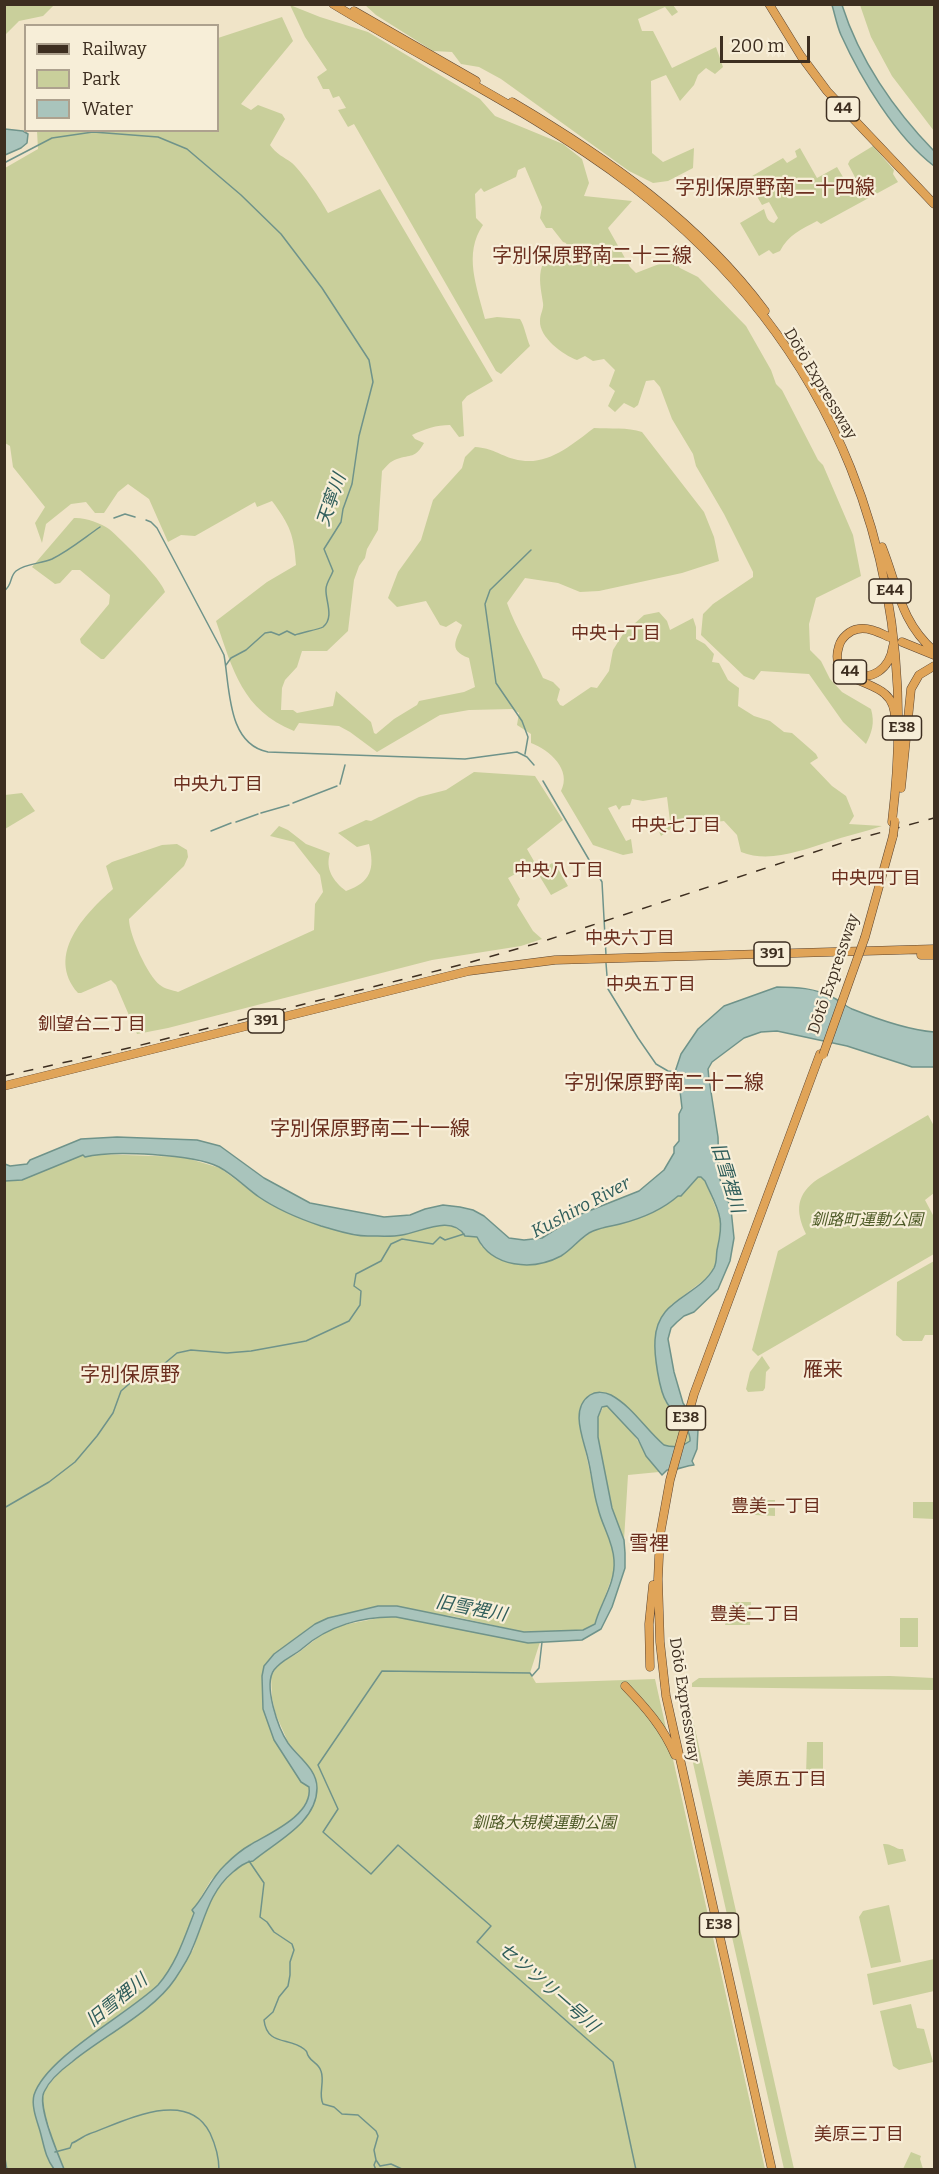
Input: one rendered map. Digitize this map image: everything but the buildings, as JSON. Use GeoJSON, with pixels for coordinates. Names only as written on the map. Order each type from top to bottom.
{"type":"FeatureCollection","features":[{"type":"Feature","properties":{"kind":"highway","name":"Dōtō Expressway"},"geometry":{"type":"LineString","coordinates":[[333,4],[486,92],[597,162],[659,208],[730,278],[752,303],[792,357],[841,443],[876,541],[896,641],[899,713],[894,821]]}},
{"type":"Feature","properties":{"kind":"highway","name":"Dōtō Expressway"},"geometry":{"type":"LineString","coordinates":[[342,4],[498,93],[600,157],[662,204],[709,247],[756,300],[817,392],[854,466],[879,540],[896,641],[902,713],[897,808],[891,836],[864,937],[708,1358],[686,1424],[671,1480],[660,1535],[658,1598],[665,1680],[686,1791],[773,2169]]}},
{"type":"Feature","properties":{"kind":"highway","name":"44"},"geometry":{"type":"LineString","coordinates":[[769,4],[801,56],[827,91],[934,202]]}},
{"type":"Feature","properties":{"kind":"highway","name":"44"},"geometry":{"type":"LineString","coordinates":[[879,540],[906,616],[934,655]]}},
{"type":"Feature","properties":{"kind":"highway","name":"44"},"geometry":{"type":"LineString","coordinates":[[892,626],[891,654],[887,665],[878,673],[868,676],[857,676],[848,670],[842,659],[846,641],[852,636],[866,633],[896,641],[934,655]]}},
{"type":"Feature","properties":{"kind":"highway"},"geometry":{"type":"LineString","coordinates":[[896,641],[866,628],[854,630],[840,642],[837,657],[840,667],[849,676],[878,689],[892,703],[896,720],[897,780]]}},
{"type":"Feature","properties":{"kind":"highway"},"geometry":{"type":"LineString","coordinates":[[897,808],[902,782],[911,689],[919,675],[934,666]]}},
{"type":"Feature","properties":{"kind":"highway","name":"391"},"geometry":{"type":"LineString","coordinates":[[4,1086],[469,970],[529,963],[934,950]]}},
{"type":"Feature","properties":{"kind":"highway","name":"391"},"geometry":{"type":"LineString","coordinates":[[610,960],[934,955]]}},
{"type":"Feature","properties":{"kind":"highway","name":"Dōtō Expressway"},"geometry":{"type":"LineString","coordinates":[[662,1659],[661,1557],[671,1480]]}},
{"type":"Feature","properties":{"kind":"highway"},"geometry":{"type":"LineString","coordinates":[[650,1667],[649,1624],[660,1535]]}},
{"type":"Feature","properties":{"kind":"highway","name":"Dōtō Expressway"},"geometry":{"type":"LineString","coordinates":[[665,1680],[773,2169]]}},
{"type":"Feature","properties":{"kind":"highway"},"geometry":{"type":"LineString","coordinates":[[625,1686],[654,1718],[668,1739],[686,1791]]}},
{"type":"Feature","properties":{"kind":"green space"},"geometry":{"type":"Polygon","coordinates":[[[5,4],[54,5],[43,16],[19,21],[5,35],[5,4]]]}},
{"type":"Feature","properties":{"kind":"green space"},"geometry":{"type":"Polygon","coordinates":[[[290,5],[368,32],[480,99],[495,116],[563,144],[582,159],[589,183],[584,196],[632,201],[608,228],[630,267],[636,273],[672,259],[680,268],[698,277],[746,326],[818,460],[823,465],[853,535],[861,576],[816,598],[809,624],[810,650],[821,661],[830,679],[842,692],[871,709],[872,727],[866,744],[843,722],[809,674],[761,671],[754,680],[744,676],[701,635],[703,614],[713,604],[753,577],[753,572],[724,514],[696,466],[693,454],[672,419],[660,387],[654,380],[646,381],[638,405],[634,408],[624,403],[615,412],[608,406],[615,391],[609,386],[615,370],[604,359],[593,361],[585,356],[577,360],[571,358],[553,345],[543,333],[540,321],[543,305],[540,280],[542,266],[547,261],[570,256],[566,243],[552,228],[546,228],[540,218],[542,207],[525,167],[518,170],[516,177],[484,192],[481,188],[475,194],[476,218],[483,225],[477,236],[473,259],[485,319],[497,317],[520,319],[530,346],[501,374],[496,371],[354,124],[348,127],[338,110],[346,108],[339,96],[333,98],[329,89],[323,89],[317,77],[327,70],[305,37],[290,5]]]}},
{"type":"Feature","properties":{"kind":"green space"},"geometry":{"type":"Polygon","coordinates":[[[365,5],[673,5],[678,12],[672,16],[665,7],[638,19],[642,31],[653,31],[672,68],[716,47],[723,67],[715,74],[706,68],[698,75],[694,85],[680,101],[666,75],[651,81],[652,153],[663,162],[694,148],[693,168],[668,181],[653,183],[629,171],[501,79],[479,67],[461,64],[452,52],[433,51],[376,15],[365,5]]]}},
{"type":"Feature","properties":{"kind":"green space"},"geometry":{"type":"Polygon","coordinates":[[[860,5],[934,5],[934,131],[892,76],[871,37],[860,5]]]}},
{"type":"Feature","properties":{"kind":"green space"},"geometry":{"type":"Polygon","coordinates":[[[282,17],[293,41],[241,104],[251,110],[258,105],[282,114],[285,119],[270,145],[296,167],[328,213],[380,189],[493,381],[467,396],[462,402],[464,436],[459,437],[450,425],[426,429],[412,435],[424,443],[418,452],[395,460],[382,471],[378,530],[354,580],[348,631],[327,651],[302,651],[297,667],[285,680],[282,688],[281,710],[293,710],[297,713],[333,706],[336,691],[371,722],[376,734],[394,719],[417,705],[419,701],[464,692],[475,687],[469,658],[458,651],[455,643],[462,625],[456,621],[446,627],[440,625],[426,601],[397,607],[388,598],[398,572],[421,540],[433,500],[462,468],[465,457],[475,447],[491,450],[514,459],[537,460],[557,454],[594,428],[637,430],[642,432],[704,512],[714,537],[719,561],[682,573],[599,591],[580,592],[558,583],[525,578],[507,603],[543,678],[553,682],[560,689],[557,700],[563,706],[591,687],[597,688],[609,671],[613,650],[623,634],[644,615],[659,612],[667,621],[670,630],[693,618],[696,639],[705,644],[714,654],[712,662],[719,663],[728,680],[739,688],[738,706],[754,716],[770,721],[784,732],[792,733],[816,754],[818,758],[810,763],[832,786],[846,796],[854,816],[849,824],[882,826],[784,855],[752,855],[741,852],[737,835],[724,821],[707,823],[705,817],[687,820],[661,836],[657,827],[670,821],[667,797],[643,801],[632,799],[630,805],[622,806],[619,810],[616,805],[608,808],[626,841],[631,839],[633,853],[623,855],[593,845],[561,791],[564,776],[561,768],[545,750],[531,743],[531,734],[517,725],[519,713],[512,709],[469,710],[440,715],[377,752],[339,726],[299,723],[294,731],[276,722],[262,712],[242,686],[234,672],[216,621],[267,582],[296,565],[290,531],[272,501],[257,507],[255,502],[195,536],[181,535],[168,542],[149,499],[128,484],[118,492],[104,513],[95,513],[86,502],[71,504],[46,524],[42,543],[35,523],[45,507],[13,467],[10,446],[5,443],[5,168],[38,149],[37,132],[219,132],[219,38],[282,17]]]}},
{"type":"Feature","properties":{"kind":"green space"},"geometry":{"type":"Polygon","coordinates":[[[873,146],[894,170],[893,174],[898,182],[821,224],[817,221],[801,230],[787,241],[780,251],[773,254],[769,250],[759,256],[740,223],[764,209],[770,221],[774,223],[778,218],[769,202],[762,205],[747,179],[783,158],[787,163],[797,157],[795,151],[800,148],[817,178],[837,167],[846,182],[856,179],[848,164],[850,160],[873,146]]]}},
{"type":"Feature","properties":{"kind":"green space"},"geometry":{"type":"Polygon","coordinates":[[[74,518],[83,518],[109,529],[149,569],[165,592],[104,659],[81,643],[80,639],[109,604],[110,595],[80,570],[72,570],[60,583],[55,584],[32,567],[74,518]]]}},
{"type":"Feature","properties":{"kind":"green space"},"geometry":{"type":"Polygon","coordinates":[[[474,772],[535,776],[563,820],[527,849],[535,863],[508,878],[520,899],[517,905],[533,931],[542,939],[521,946],[432,960],[137,1034],[116,985],[111,980],[78,993],[69,979],[66,964],[67,950],[81,923],[113,889],[106,866],[112,862],[162,845],[177,844],[187,850],[188,857],[184,866],[129,919],[136,945],[150,973],[162,986],[178,992],[314,930],[315,904],[323,892],[320,875],[294,842],[270,836],[279,826],[306,844],[330,853],[331,874],[346,891],[366,879],[371,867],[371,853],[369,844],[357,847],[338,833],[366,820],[371,821],[419,797],[446,790],[474,772]]]}},
{"type":"Feature","properties":{"kind":"green space"},"geometry":{"type":"Polygon","coordinates":[[[22,793],[35,811],[5,829],[5,795],[22,793]]]}},
{"type":"Feature","properties":{"kind":"green space"},"geometry":{"type":"Polygon","coordinates":[[[554,862],[568,886],[551,895],[537,872],[554,862]]]}},
{"type":"Feature","properties":{"kind":"green space","name":"釧路町運動公園"},"geometry":{"type":"Polygon","coordinates":[[[928,1115],[934,1126],[934,1193],[925,1200],[934,1217],[934,1254],[758,1356],[752,1350],[778,1251],[806,1234],[799,1210],[805,1191],[818,1179],[928,1115]]]}},
{"type":"Feature","properties":{"kind":"green space"},"geometry":{"type":"Polygon","coordinates":[[[95,1154],[183,1157],[220,1168],[259,1197],[426,1229],[434,1225],[455,1227],[465,1236],[477,1237],[482,1247],[572,1247],[594,1230],[640,1218],[671,1202],[681,1196],[698,1177],[701,1177],[705,1181],[721,1221],[721,1240],[713,1270],[704,1280],[671,1305],[655,1342],[665,1401],[690,1434],[690,1441],[684,1445],[664,1445],[608,1394],[580,1427],[598,1509],[613,1548],[615,1563],[595,1624],[583,1630],[524,1632],[452,1616],[429,1614],[419,1610],[378,1606],[328,1618],[315,1624],[274,1654],[264,1666],[262,1676],[263,1709],[282,1753],[309,1787],[310,1795],[300,1812],[271,1834],[251,1844],[211,1880],[195,1907],[182,1947],[169,1973],[158,1985],[91,2035],[56,2064],[44,2078],[37,2091],[35,2112],[49,2160],[54,2169],[5,2170],[5,1181],[22,1180],[83,1155],[85,1157],[95,1154]]]}},
{"type":"Feature","properties":{"kind":"green space"},"geometry":{"type":"Polygon","coordinates":[[[934,1261],[934,1335],[925,1335],[922,1341],[903,1341],[896,1335],[897,1282],[934,1261]]]}},
{"type":"Feature","properties":{"kind":"green space"},"geometry":{"type":"Polygon","coordinates":[[[762,1356],[770,1368],[766,1372],[765,1388],[763,1391],[748,1392],[746,1389],[750,1372],[762,1356]]]}},
{"type":"Feature","properties":{"kind":"green space"},"geometry":{"type":"Polygon","coordinates":[[[604,1406],[620,1417],[659,1472],[628,1475],[624,1540],[612,1508],[598,1437],[598,1417],[604,1406]]]}},
{"type":"Feature","properties":{"kind":"green space"},"geometry":{"type":"Polygon","coordinates":[[[760,1500],[775,1500],[775,1516],[755,1515],[760,1500]]]}},
{"type":"Feature","properties":{"kind":"green space"},"geometry":{"type":"Polygon","coordinates":[[[913,1502],[934,1502],[934,1519],[913,1518],[913,1502]]]}},
{"type":"Feature","properties":{"kind":"green space"},"geometry":{"type":"Polygon","coordinates":[[[732,1602],[751,1602],[750,1625],[725,1625],[732,1602]]]}},
{"type":"Feature","properties":{"kind":"green space","name":"釧路大規模運動公園"},"geometry":{"type":"Polygon","coordinates":[[[384,1617],[396,1617],[528,1643],[540,1642],[530,1673],[536,1683],[655,1679],[765,2169],[64,2169],[53,2146],[42,2105],[44,2091],[60,2071],[159,1997],[193,1950],[209,1902],[217,1889],[235,1870],[253,1861],[287,1835],[315,1799],[301,1757],[288,1742],[276,1715],[272,1698],[271,1676],[279,1664],[298,1653],[325,1632],[338,1626],[384,1617]]]}},
{"type":"Feature","properties":{"kind":"green space"},"geometry":{"type":"Polygon","coordinates":[[[900,1618],[918,1618],[918,1647],[900,1647],[900,1618]]]}},
{"type":"Feature","properties":{"kind":"green space"},"geometry":{"type":"Polygon","coordinates":[[[890,1676],[934,1678],[934,1690],[692,1687],[692,1683],[699,1678],[890,1676]]]}},
{"type":"Feature","properties":{"kind":"green space"},"geometry":{"type":"Polygon","coordinates":[[[674,1678],[684,1680],[794,2169],[784,2169],[674,1678]]]}},
{"type":"Feature","properties":{"kind":"green space"},"geometry":{"type":"Polygon","coordinates":[[[807,1742],[823,1742],[823,1775],[806,1775],[807,1742]]]}},
{"type":"Feature","properties":{"kind":"green space"},"geometry":{"type":"Polygon","coordinates":[[[883,1844],[903,1849],[906,1861],[888,1865],[883,1844]]]}},
{"type":"Feature","properties":{"kind":"green space"},"geometry":{"type":"Polygon","coordinates":[[[889,1905],[901,1962],[871,1968],[859,1917],[863,1911],[889,1905]]]}},
{"type":"Feature","properties":{"kind":"green space"},"geometry":{"type":"Polygon","coordinates":[[[934,1959],[934,1991],[873,2005],[867,1974],[934,1959]]]}},
{"type":"Feature","properties":{"kind":"green space"},"geometry":{"type":"Polygon","coordinates":[[[911,2004],[917,2028],[924,2029],[933,2062],[899,2070],[893,2066],[880,2011],[911,2004]]]}},
{"type":"Feature","properties":{"kind":"green space"},"geometry":{"type":"Polygon","coordinates":[[[911,2152],[921,2156],[923,2169],[903,2169],[911,2152]]]}},
{"type":"Feature","properties":{"kind":"water"},"geometry":{"type":"Polygon","coordinates":[[[832,5],[842,5],[858,45],[879,83],[934,151],[934,166],[906,139],[869,88],[841,35],[832,5]]]}},
{"type":"Feature","properties":{"kind":"water"},"geometry":{"type":"Polygon","coordinates":[[[5,129],[23,131],[28,134],[27,143],[5,155],[5,129]]]}},
{"type":"Feature","properties":{"kind":"water"},"geometry":{"type":"Polygon","coordinates":[[[777,987],[819,992],[872,1017],[934,1032],[934,1067],[912,1067],[847,1046],[777,1031],[761,1032],[744,1038],[712,1062],[708,1069],[718,1137],[719,1177],[731,1209],[734,1238],[730,1261],[718,1289],[694,1312],[684,1316],[671,1328],[668,1339],[683,1403],[698,1430],[697,1449],[692,1461],[694,1465],[667,1470],[662,1475],[646,1456],[638,1439],[607,1406],[602,1407],[598,1417],[598,1437],[612,1508],[624,1540],[625,1568],[612,1607],[601,1629],[582,1640],[528,1643],[396,1617],[371,1618],[346,1624],[323,1634],[277,1667],[271,1677],[270,1686],[273,1706],[280,1727],[288,1743],[306,1764],[316,1781],[315,1800],[310,1812],[293,1830],[253,1861],[247,1862],[233,1872],[218,1888],[208,1906],[187,1960],[165,1991],[141,2013],[64,2068],[49,2083],[44,2092],[43,2108],[64,2169],[54,2169],[47,2155],[34,2109],[34,2095],[42,2081],[71,2051],[158,1985],[170,1969],[179,1951],[194,1913],[192,1910],[220,1870],[243,1849],[288,1822],[304,1806],[308,1797],[309,1787],[301,1782],[274,1740],[263,1709],[264,1666],[274,1654],[315,1624],[328,1618],[378,1606],[397,1606],[524,1632],[583,1630],[595,1624],[613,1577],[614,1560],[612,1546],[595,1496],[581,1434],[580,1408],[590,1395],[598,1392],[606,1393],[633,1412],[664,1445],[684,1445],[690,1441],[688,1431],[664,1397],[655,1354],[655,1340],[657,1326],[663,1315],[707,1278],[714,1268],[721,1223],[718,1209],[705,1181],[698,1177],[681,1196],[658,1210],[620,1224],[600,1228],[585,1236],[561,1256],[550,1261],[526,1265],[503,1261],[484,1247],[477,1237],[465,1236],[452,1226],[436,1226],[402,1235],[386,1236],[345,1233],[321,1226],[274,1206],[219,1167],[191,1159],[152,1154],[85,1157],[83,1155],[22,1180],[5,1181],[5,1164],[10,1166],[27,1164],[30,1160],[81,1139],[117,1137],[197,1140],[220,1146],[264,1178],[310,1203],[384,1217],[410,1215],[443,1205],[460,1207],[484,1216],[509,1238],[524,1240],[542,1238],[576,1216],[639,1191],[664,1170],[679,1141],[679,1114],[682,1108],[680,1091],[674,1075],[681,1054],[698,1029],[724,1006],[777,987]]]}},
{"type":"Feature","properties":{"kind":"waterway","name":"天寧川"},"geometry":{"type":"LineString","coordinates":[[4,163],[52,138],[93,132],[158,137],[187,149],[241,195],[281,234],[322,288],[369,360],[373,382],[359,436],[352,484],[341,522],[324,549],[333,571],[326,587],[329,613],[327,623],[321,628],[295,635],[287,631],[279,635],[271,632],[265,633],[246,650],[231,658],[226,665]]}},
{"type":"Feature","properties":{"kind":"waterway"},"geometry":{"type":"LineString","coordinates":[[114,518],[125,514],[135,517]]}},
{"type":"Feature","properties":{"kind":"waterway","name":"天寧川"},"geometry":{"type":"LineString","coordinates":[[146,520],[157,528],[224,655],[233,713],[245,738],[255,747],[268,752],[465,759],[517,752],[527,757],[534,765]]}},
{"type":"Feature","properties":{"kind":"waterway"},"geometry":{"type":"LineString","coordinates":[[4,591],[16,571],[24,566],[52,559],[100,527]]}},
{"type":"Feature","properties":{"kind":"waterway"},"geometry":{"type":"LineString","coordinates":[[525,754],[528,737],[522,721],[496,683],[485,604],[490,590],[531,550]]}},
{"type":"Feature","properties":{"kind":"waterway"},"geometry":{"type":"LineString","coordinates":[[340,784],[345,765]]}},
{"type":"Feature","properties":{"kind":"waterway","name":"天寧川"},"geometry":{"type":"LineString","coordinates":[[543,781],[602,882],[606,955]]}},
{"type":"Feature","properties":{"kind":"waterway"},"geometry":{"type":"LineString","coordinates":[[293,803],[337,786]]}},
{"type":"Feature","properties":{"kind":"waterway"},"geometry":{"type":"LineString","coordinates":[[261,813],[289,805]]}},
{"type":"Feature","properties":{"kind":"waterway"},"geometry":{"type":"LineString","coordinates":[[236,822],[258,814]]}},
{"type":"Feature","properties":{"kind":"waterway"},"geometry":{"type":"LineString","coordinates":[[211,831],[231,823]]}},
{"type":"Feature","properties":{"kind":"waterway","name":"天寧川"},"geometry":{"type":"LineString","coordinates":[[606,963],[608,989],[638,1038],[656,1064],[668,1071],[677,1072]]}},
{"type":"Feature","properties":{"kind":"waterway"},"geometry":{"type":"LineString","coordinates":[[4,1508],[49,1482],[75,1462],[113,1413],[121,1391],[136,1378],[158,1369],[177,1353],[191,1350],[227,1353],[251,1351],[306,1341],[349,1321],[360,1305],[361,1291],[354,1286],[356,1274],[381,1261],[391,1244],[402,1239],[433,1244],[440,1237],[445,1240],[464,1234]]}},
{"type":"Feature","properties":{"kind":"waterway","name":"セツツリ一号川"},"geometry":{"type":"LineString","coordinates":[[542,1642],[539,1668],[532,1676],[530,1673],[382,1671],[318,1765],[338,1809],[323,1832],[371,1874],[398,1845],[491,1926],[477,1942],[613,2062],[636,2170]]}},
{"type":"Feature","properties":{"kind":"waterway"},"geometry":{"type":"LineString","coordinates":[[249,1861],[264,1883],[260,1917],[274,1932],[292,1944],[294,1950],[290,1962],[288,1986],[279,1997],[273,2012],[264,2020],[266,2028],[274,2037],[304,2049],[319,2067],[322,2075],[323,2104],[334,2107],[342,2114],[358,2115],[376,2131],[378,2136],[374,2150],[376,2170]]}},
{"type":"Feature","properties":{"kind":"waterway"},"geometry":{"type":"LineString","coordinates":[[55,2152],[70,2148],[72,2143],[85,2136],[119,2122],[136,2116],[171,2110],[186,2112],[200,2119],[214,2142],[219,2170]]}},
{"type":"Feature","properties":{"kind":"waterway"},"geometry":{"type":"LineString","coordinates":[[4,2152],[7,2170]]}},
{"type":"Feature","properties":{"kind":"waterway"},"geometry":{"type":"LineString","coordinates":[[376,2160],[380,2166],[391,2164],[404,2170]]}},
{"type":"Feature","properties":{"kind":"railway"},"geometry":{"type":"LineString","coordinates":[[4,1076],[133,1047],[464,964],[538,943],[842,843],[934,818]]}},
{"type":"Feature","properties":{"kind":"district","name":"字別保原野南二十四線"},"geometry":{"type":"Point","coordinates":[775,188]}},
{"type":"Feature","properties":{"kind":"district","name":"字別保原野南二十三線"},"geometry":{"type":"Point","coordinates":[592,256]}},
{"type":"Feature","properties":{"kind":"district","name":"中央十丁目"},"geometry":{"type":"Point","coordinates":[616,634]}},
{"type":"Feature","properties":{"kind":"district","name":"中央九丁目"},"geometry":{"type":"Point","coordinates":[218,785]}},
{"type":"Feature","properties":{"kind":"district","name":"中央七丁目"},"geometry":{"type":"Point","coordinates":[676,826]}},
{"type":"Feature","properties":{"kind":"district","name":"中央八丁目"},"geometry":{"type":"Point","coordinates":[559,871]}},
{"type":"Feature","properties":{"kind":"district","name":"中央四丁目"},"geometry":{"type":"Point","coordinates":[876,879]}},
{"type":"Feature","properties":{"kind":"district","name":"中央六丁目"},"geometry":{"type":"Point","coordinates":[630,939]}},
{"type":"Feature","properties":{"kind":"district","name":"中央五丁目"},"geometry":{"type":"Point","coordinates":[651,985]}},
{"type":"Feature","properties":{"kind":"district","name":"釧望台二丁目"},"geometry":{"type":"Point","coordinates":[92,1025]}},
{"type":"Feature","properties":{"kind":"district","name":"字別保原野南二十二線"},"geometry":{"type":"Point","coordinates":[664,1083]}},
{"type":"Feature","properties":{"kind":"district","name":"字別保原野南二十一線"},"geometry":{"type":"Point","coordinates":[370,1129]}},
{"type":"Feature","properties":{"kind":"district","name":"雁来"},"geometry":{"type":"Point","coordinates":[823,1370]}},
{"type":"Feature","properties":{"kind":"district","name":"字別保原野"},"geometry":{"type":"Point","coordinates":[130,1375]}},
{"type":"Feature","properties":{"kind":"district","name":"豊美一丁目"},"geometry":{"type":"Point","coordinates":[776,1507]}},
{"type":"Feature","properties":{"kind":"district","name":"雪裡"},"geometry":{"type":"Point","coordinates":[649,1544]}},
{"type":"Feature","properties":{"kind":"district","name":"豊美二丁目"},"geometry":{"type":"Point","coordinates":[755,1615]}},
{"type":"Feature","properties":{"kind":"district","name":"美原五丁目"},"geometry":{"type":"Point","coordinates":[782,1780]}},
{"type":"Feature","properties":{"kind":"district","name":"美原三丁目"},"geometry":{"type":"Point","coordinates":[859,2135]}},
{"type":"Feature","properties":{"kind":"water label","name":"旧雪裡川"},"geometry":{"type":"Point","coordinates":[727,1178]}},
{"type":"Feature","properties":{"kind":"water label","name":"Kushiro River"},"geometry":{"type":"Point","coordinates":[581,1208]}},
{"type":"Feature","properties":{"kind":"water label","name":"旧雪裡川"},"geometry":{"type":"Point","coordinates":[471,1609]}},
{"type":"Feature","properties":{"kind":"water label","name":"旧雪裡川"},"geometry":{"type":"Point","coordinates":[117,2001]}}]}
